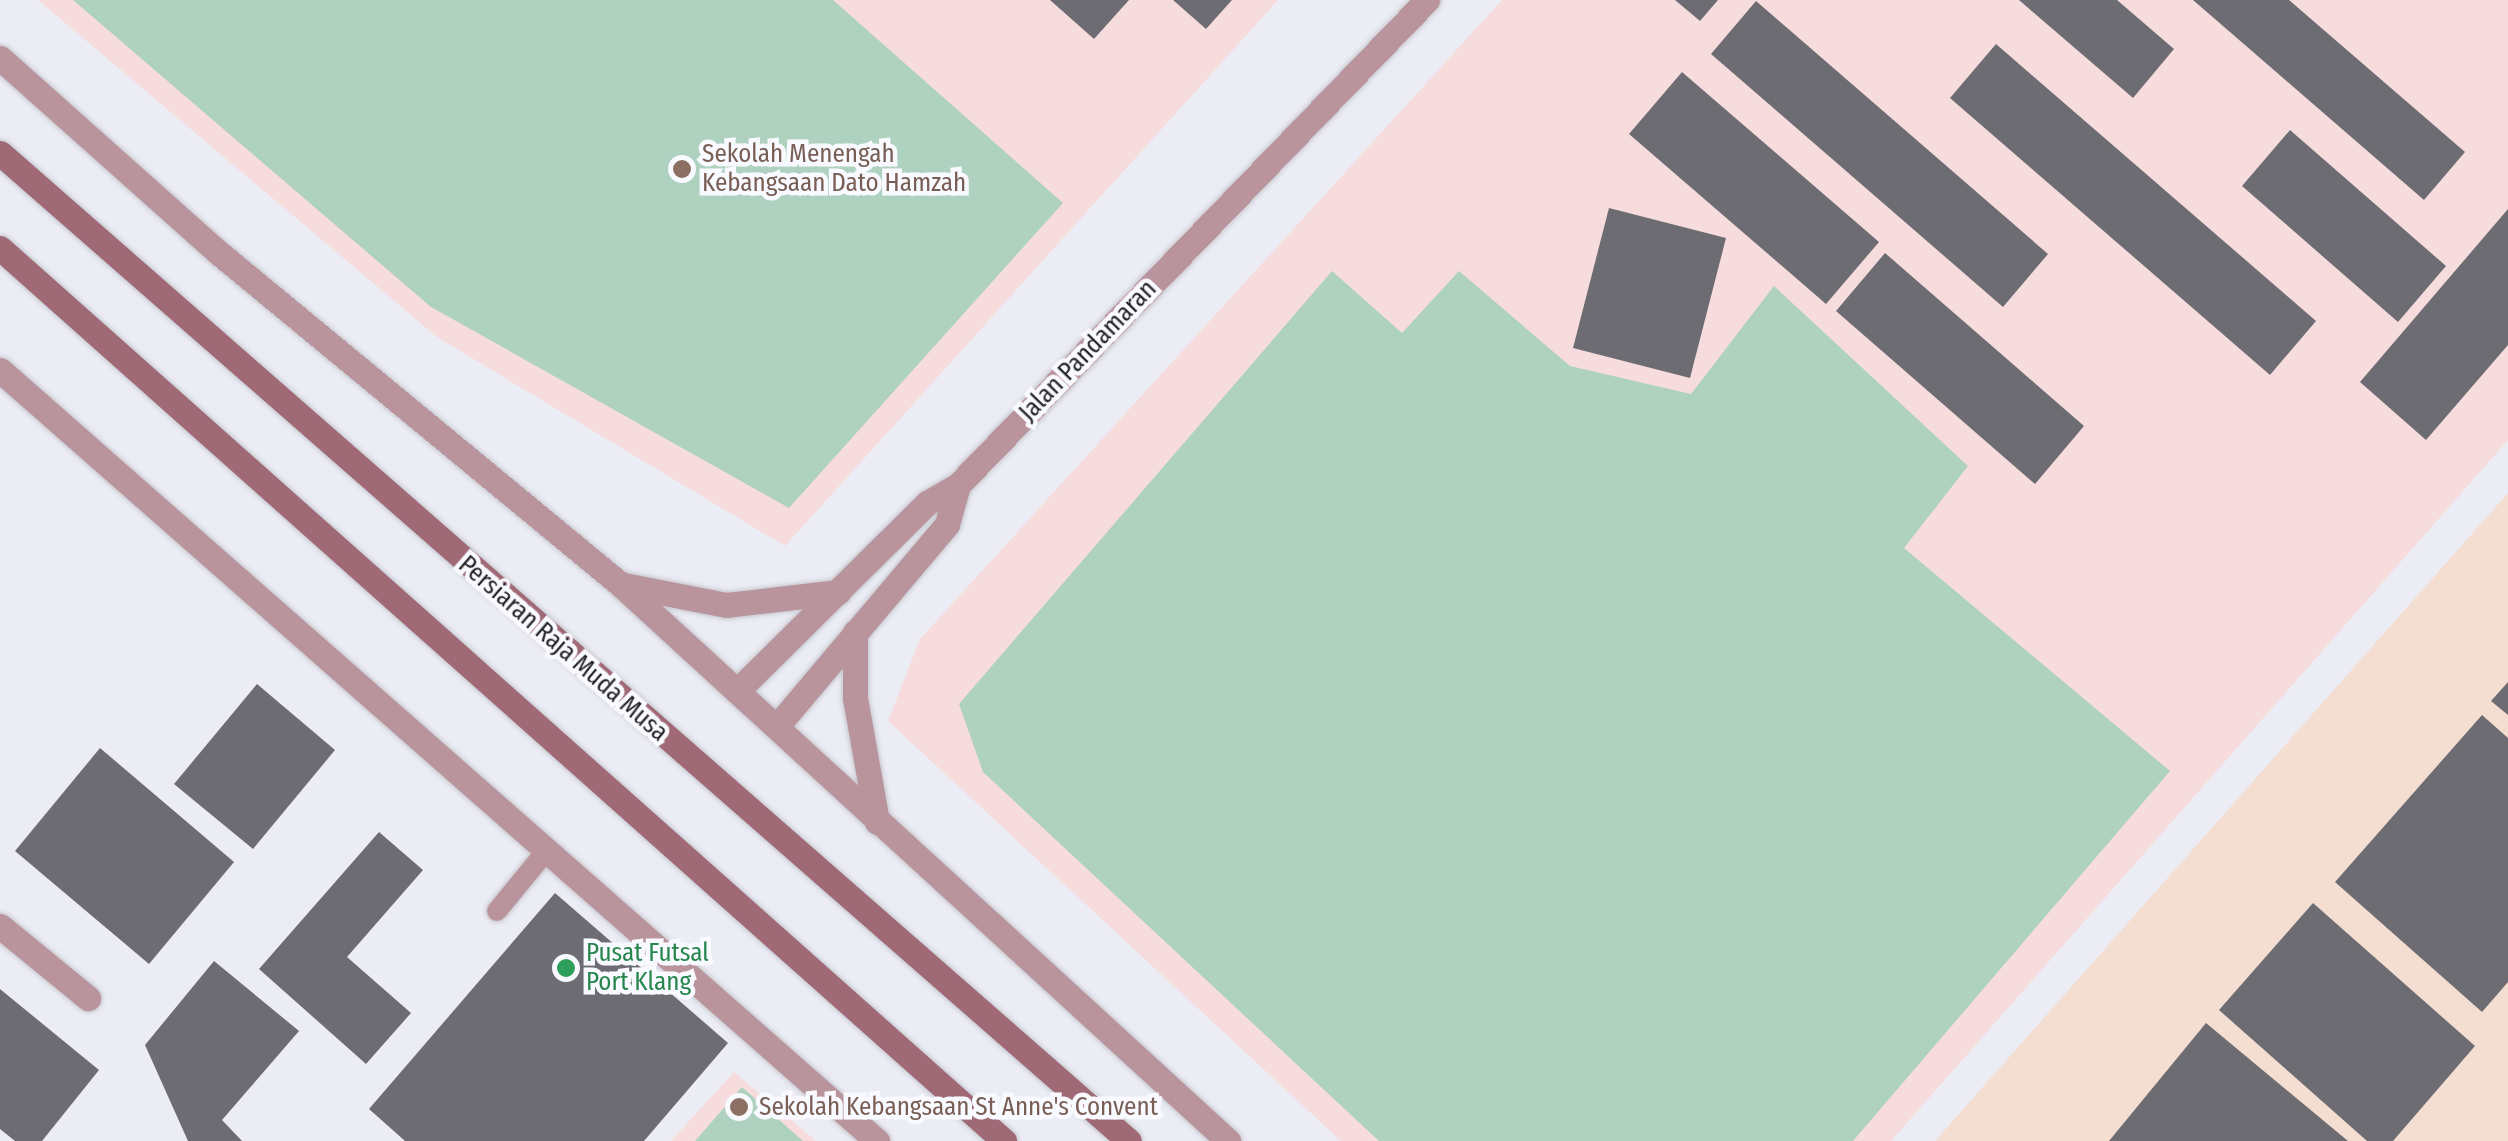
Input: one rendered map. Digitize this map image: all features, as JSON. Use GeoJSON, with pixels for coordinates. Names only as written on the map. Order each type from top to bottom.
{"type":"FeatureCollection","features":[{"type":"Feature","properties":{"kind":"main road","name":"Persiaran Raja Muda Musa"},"geometry":{"type":"LineString","coordinates":[[0,153],[1129,1141]]}},
{"type":"Feature","properties":{"kind":"main road"},"geometry":{"type":"LineString","coordinates":[[0,248],[1004,1141]]}},
{"type":"Feature","properties":{"kind":"street","name":"Jalan Pandamaran"},"geometry":{"type":"LineString","coordinates":[[739,689],[927,502],[958,485],[1427,0]]}},
{"type":"Feature","properties":{"kind":"street"},"geometry":{"type":"LineString","coordinates":[[0,58],[219,253],[620,584],[1228,1141]]}},
{"type":"Feature","properties":{"kind":"street"},"geometry":{"type":"LineString","coordinates":[[0,370],[877,1141]]}},
{"type":"Feature","properties":{"kind":"street"},"geometry":{"type":"LineString","coordinates":[[778,726],[947,524],[958,485]]}},
{"type":"Feature","properties":{"kind":"street"},"geometry":{"type":"LineString","coordinates":[[620,584],[726,605],[838,592]]}},
{"type":"Feature","properties":{"kind":"street"},"geometry":{"type":"LineString","coordinates":[[855,632],[855,698],[878,822]]}},
{"type":"Feature","properties":{"kind":"street"},"geometry":{"type":"LineString","coordinates":[[0,926],[88,998]]}},
{"type":"Feature","properties":{"kind":"lane"},"geometry":{"type":"LineString","coordinates":[[497,911],[548,850]]}},
{"type":"Feature","properties":{"kind":"shaded area","name":"Sekolah Menengah Kebangsaan Dato Hamzah"},"geometry":{"type":"Polygon","coordinates":[[[38,0],[1278,0],[785,546],[437,337],[38,0]]]}},
{"type":"Feature","properties":{"kind":"shaded area"},"geometry":{"type":"Polygon","coordinates":[[[1502,0],[2508,0],[2508,440],[1891,1141],[1341,1141],[888,721],[920,639],[1502,0]]]}},
{"type":"Feature","properties":{"kind":"shaded area"},"geometry":{"type":"Polygon","coordinates":[[[2508,493],[2508,1141],[1935,1141],[2508,493]]]}},
{"type":"Feature","properties":{"kind":"shaded area","name":"Sekolah Kebangsaan St Anne's Convent"},"geometry":{"type":"Polygon","coordinates":[[[734,1072],[816,1141],[671,1141],[734,1072]]]}},
{"type":"Feature","properties":{"kind":"green space","name":"Sekolah Menengah Kebangsaan Dato Hamzah"},"geometry":{"type":"Polygon","coordinates":[[[73,0],[833,0],[1063,203],[789,508],[431,307],[73,0]]]}},
{"type":"Feature","properties":{"kind":"green space"},"geometry":{"type":"Polygon","coordinates":[[[1332,271],[1402,333],[1459,271],[1570,366],[1691,394],[1774,286],[1968,466],[1904,548],[2170,771],[1853,1141],[1379,1141],[983,772],[959,704],[1332,271]]]}},
{"type":"Feature","properties":{"kind":"green space"},"geometry":{"type":"Polygon","coordinates":[[[742,1087],[803,1141],[695,1141],[742,1087]]]}},
{"type":"Feature","properties":{"kind":"building"},"geometry":{"type":"Polygon","coordinates":[[[1050,0],[1129,0],[1094,39],[1050,0]]]}},
{"type":"Feature","properties":{"kind":"building"},"geometry":{"type":"Polygon","coordinates":[[[1173,0],[1232,0],[1206,29],[1173,0]]]}},
{"type":"Feature","properties":{"kind":"building"},"geometry":{"type":"Polygon","coordinates":[[[1675,0],[1718,0],[1700,21],[1675,0]]]}},
{"type":"Feature","properties":{"kind":"building"},"geometry":{"type":"Polygon","coordinates":[[[2019,0],[2117,0],[2174,49],[2133,98],[2019,0]]]}},
{"type":"Feature","properties":{"kind":"building"},"geometry":{"type":"Polygon","coordinates":[[[2193,0],[2289,0],[2465,152],[2424,200],[2193,0]]]}},
{"type":"Feature","properties":{"kind":"building"},"geometry":{"type":"Polygon","coordinates":[[[1756,1],[2048,254],[2003,307],[1711,54],[1756,1]]]}},
{"type":"Feature","properties":{"kind":"building"},"geometry":{"type":"Polygon","coordinates":[[[1996,44],[2316,321],[2270,375],[1950,98],[1996,44]]]}},
{"type":"Feature","properties":{"kind":"building"},"geometry":{"type":"Polygon","coordinates":[[[1682,72],[1879,242],[1826,304],[1629,134],[1682,72]]]}},
{"type":"Feature","properties":{"kind":"building"},"geometry":{"type":"Polygon","coordinates":[[[2290,130],[2446,266],[2398,322],[2242,186],[2290,130]]]}},
{"type":"Feature","properties":{"kind":"building"},"geometry":{"type":"Polygon","coordinates":[[[1609,208],[1726,238],[1690,378],[1573,348],[1609,208]]]}},
{"type":"Feature","properties":{"kind":"building"},"geometry":{"type":"Polygon","coordinates":[[[2508,209],[2508,345],[2426,440],[2360,382],[2508,209]]]}},
{"type":"Feature","properties":{"kind":"building"},"geometry":{"type":"Polygon","coordinates":[[[1885,253],[2084,426],[2035,484],[1836,311],[1885,253]]]}},
{"type":"Feature","properties":{"kind":"building"},"geometry":{"type":"Polygon","coordinates":[[[2508,682],[2508,715],[2491,701],[2508,682]]]}},
{"type":"Feature","properties":{"kind":"building"},"geometry":{"type":"Polygon","coordinates":[[[257,684],[335,750],[253,849],[174,784],[257,684]]]}},
{"type":"Feature","properties":{"kind":"building"},"geometry":{"type":"Polygon","coordinates":[[[2482,715],[2508,738],[2508,982],[2482,1012],[2335,882],[2482,715]]]}},
{"type":"Feature","properties":{"kind":"building"},"geometry":{"type":"Polygon","coordinates":[[[100,748],[234,862],[149,964],[15,851],[100,748]]]}},
{"type":"Feature","properties":{"kind":"building"},"geometry":{"type":"Polygon","coordinates":[[[379,832],[423,870],[347,957],[411,1013],[366,1064],[259,969],[379,832]]]}},
{"type":"Feature","properties":{"kind":"building","name":"Pusat Futsal Port Klang"},"geometry":{"type":"Polygon","coordinates":[[[555,893],[728,1043],[644,1141],[405,1141],[369,1109],[555,893]]]}},
{"type":"Feature","properties":{"kind":"building"},"geometry":{"type":"Polygon","coordinates":[[[2313,903],[2475,1046],[2393,1141],[2367,1141],[2219,1010],[2313,903]]]}},
{"type":"Feature","properties":{"kind":"building"},"geometry":{"type":"Polygon","coordinates":[[[214,961],[299,1031],[222,1120],[242,1141],[188,1141],[145,1045],[214,961]]]}},
{"type":"Feature","properties":{"kind":"building"},"geometry":{"type":"Polygon","coordinates":[[[0,989],[99,1070],[42,1141],[15,1141],[0,1129],[0,989]]]}},
{"type":"Feature","properties":{"kind":"building"},"geometry":{"type":"Polygon","coordinates":[[[2206,1023],[2348,1141],[2109,1141],[2206,1023]]]}},
{"type":"Feature","properties":{"kind":"place","name":"Sekolah Menengah Kebangsaan Dato Hamzah"},"geometry":{"type":"Point","coordinates":[682,169]}},
{"type":"Feature","properties":{"kind":"place","name":"Pusat Futsal Port Klang"},"geometry":{"type":"Point","coordinates":[566,968]}},
{"type":"Feature","properties":{"kind":"place","name":"Sekolah Kebangsaan St Anne's Convent"},"geometry":{"type":"Point","coordinates":[739,1107]}}]}
